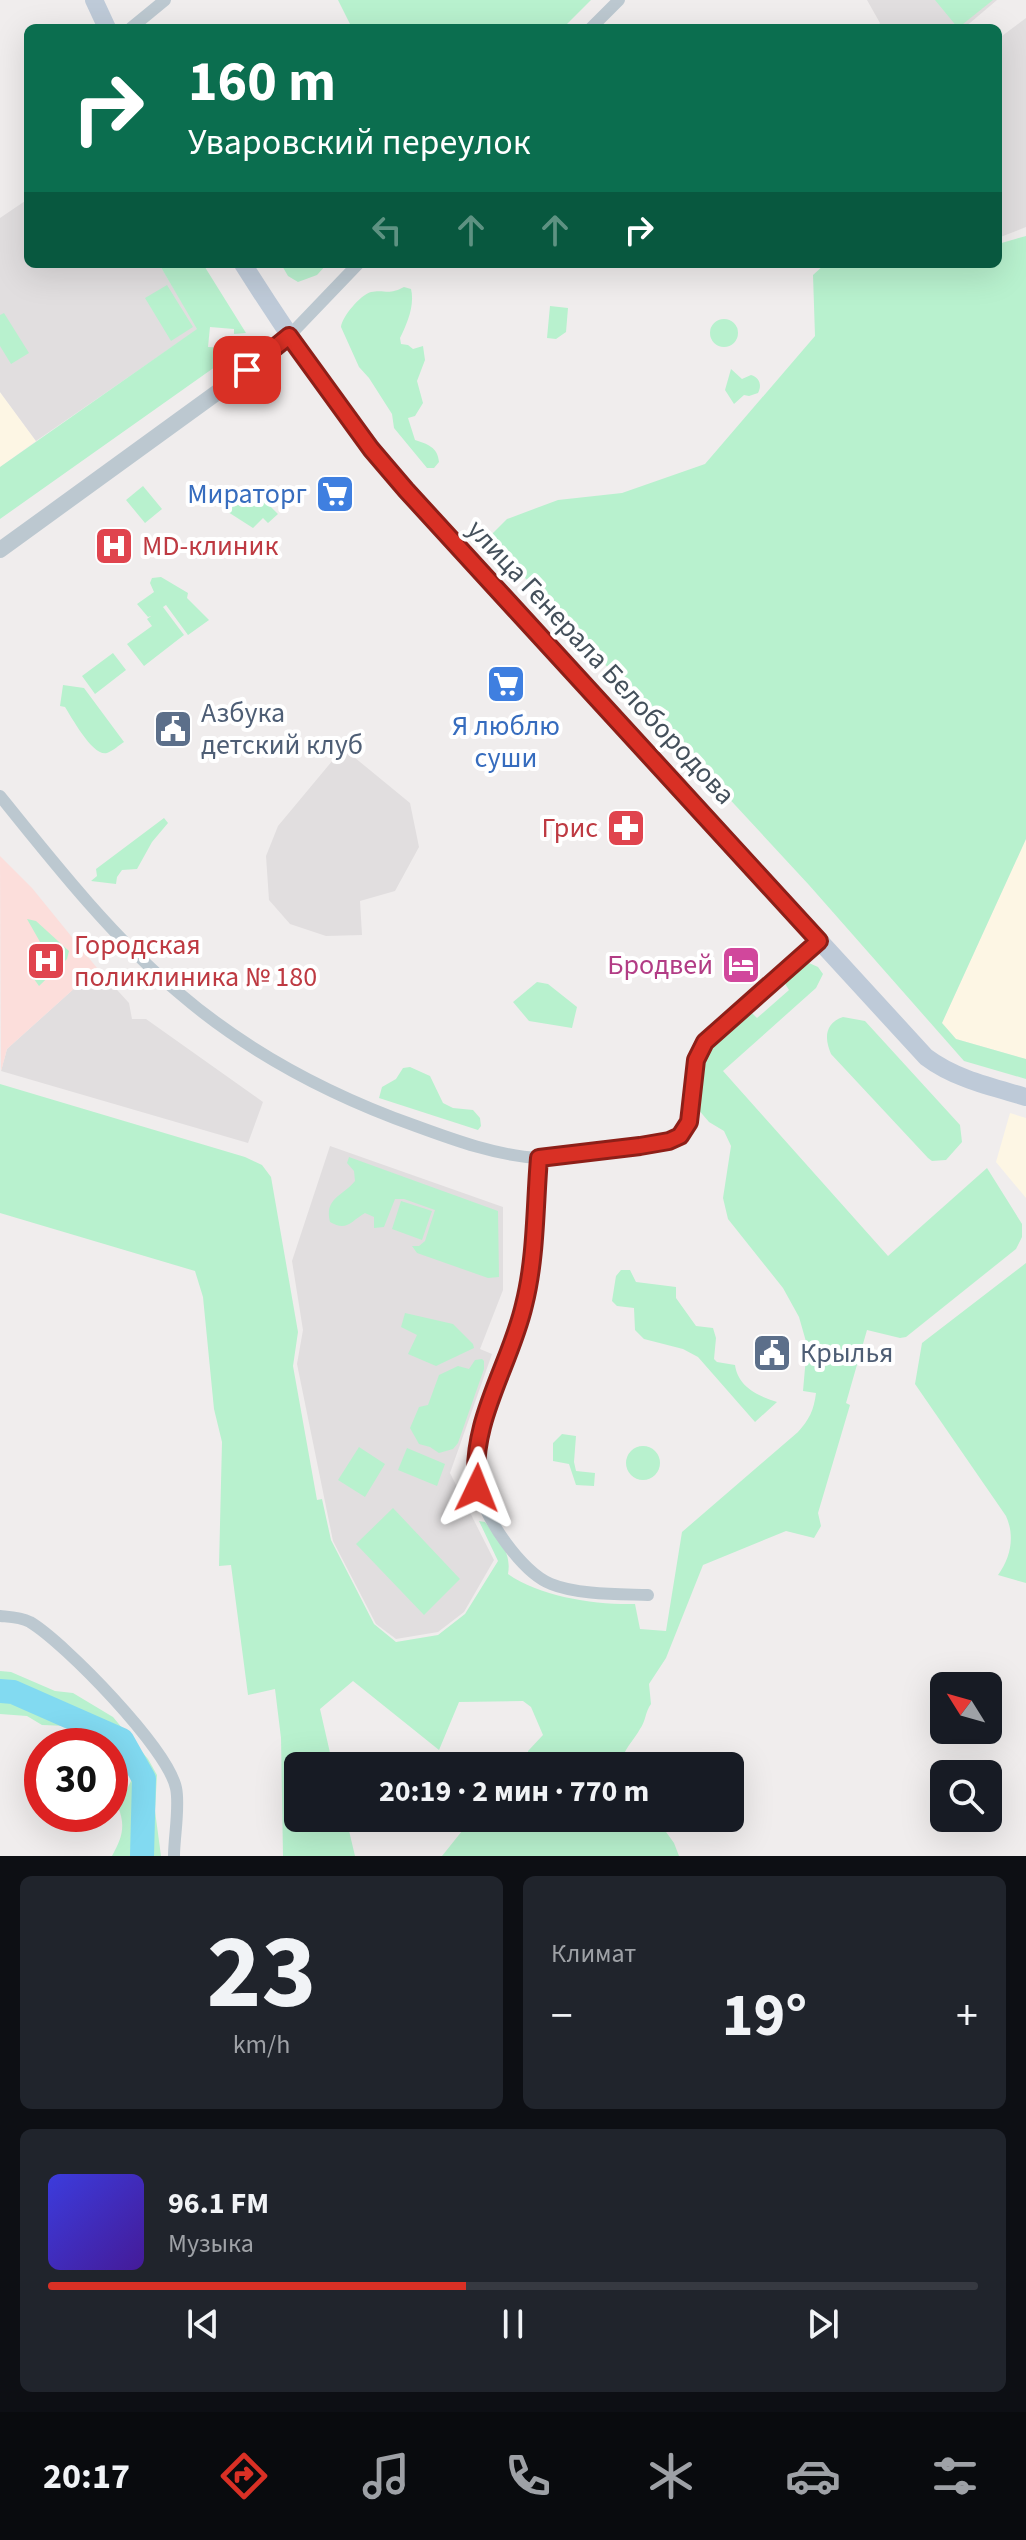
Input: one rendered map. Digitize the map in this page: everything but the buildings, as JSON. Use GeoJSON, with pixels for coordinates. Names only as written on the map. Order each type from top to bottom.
{"type":"FeatureCollection","features":[{"type":"Feature","properties":{"kind":"main road"},"geometry":{"type":"LineString","coordinates":[[94,0],[105,24]]}},
{"type":"Feature","properties":{"kind":"main road","name":"улица Генерала Белобородова"},"geometry":{"type":"LineString","coordinates":[[246,268],[289,336],[371,449],[406,490],[926,1057],[949,1071],[1026,1097]]}},
{"type":"Feature","properties":{"kind":"street"},"geometry":{"type":"LineString","coordinates":[[136,24],[165,0]]}},
{"type":"Feature","properties":{"kind":"street"},"geometry":{"type":"LineString","coordinates":[[595,24],[619,0]]}},
{"type":"Feature","properties":{"kind":"street"},"geometry":{"type":"LineString","coordinates":[[0,550],[266,357],[354,268]]}},
{"type":"Feature","properties":{"kind":"street"},"geometry":{"type":"LineString","coordinates":[[0,796],[107,922],[141,957],[179,994],[247,1045],[297,1075],[390,1117],[469,1143],[539,1158],[640,1146],[680,1136],[689,1122],[696,1060],[705,1042],[819,941]]}},
{"type":"Feature","properties":{"kind":"street"},"geometry":{"type":"LineString","coordinates":[[539,1158],[526,1301],[484,1418],[475,1471],[477,1488],[483,1505],[518,1559],[532,1574],[560,1587],[648,1595]]}},
{"type":"Feature","properties":{"kind":"street"},"geometry":{"type":"LineString","coordinates":[[0,1616],[28,1621],[57,1642],[85,1667],[164,1761],[176,1788],[174,1856]]}},
{"type":"Feature","properties":{"kind":"shaded area"},"geometry":{"type":"Polygon","coordinates":[[[867,0],[997,0],[969,24],[880,23],[867,0]]]}},
{"type":"Feature","properties":{"kind":"shaded area"},"geometry":{"type":"Polygon","coordinates":[[[1026,18],[1026,227],[1002,236],[1002,36],[1026,18]]]}},
{"type":"Feature","properties":{"kind":"shaded area"},"geometry":{"type":"Polygon","coordinates":[[[24,202],[24,268],[161,268],[198,329],[36,441],[0,392],[0,218],[24,202]]]}},
{"type":"Feature","properties":{"kind":"shaded area"},"geometry":{"type":"Polygon","coordinates":[[[0,392],[36,441],[0,467],[0,392]]]}},
{"type":"Feature","properties":{"kind":"shaded area"},"geometry":{"type":"Polygon","coordinates":[[[343,748],[410,803],[419,847],[395,891],[360,901],[362,935],[326,936],[290,924],[269,900],[266,856],[278,826],[343,748]]]}},
{"type":"Feature","properties":{"kind":"shaded area"},"geometry":{"type":"Polygon","coordinates":[[[1026,839],[1026,1059],[956,1039],[942,1023],[1026,839]]]}},
{"type":"Feature","properties":{"kind":"shaded area","name":"Городская поликлиника № 180"},"geometry":{"type":"Polygon","coordinates":[[[0,856],[32,888],[97,968],[7,1049],[1,1071],[0,856]]]}},
{"type":"Feature","properties":{"kind":"shaded area"},"geometry":{"type":"Polygon","coordinates":[[[97,968],[129,1003],[132,1019],[146,1019],[263,1102],[248,1143],[1,1071],[7,1049],[97,968]]]}},
{"type":"Feature","properties":{"kind":"shaded area"},"geometry":{"type":"Polygon","coordinates":[[[1010,1113],[1026,1118],[1026,1198],[996,1162],[1010,1113]]]}},
{"type":"Feature","properties":{"kind":"shaded area"},"geometry":{"type":"Polygon","coordinates":[[[330,1146],[503,1207],[503,1290],[480,1349],[492,1354],[450,1473],[494,1560],[464,1612],[438,1632],[396,1639],[376,1624],[333,1541],[297,1364],[303,1330],[292,1261],[330,1146]]]}},
{"type":"Feature","properties":{"kind":"green space"},"geometry":{"type":"Polygon","coordinates":[[[338,0],[591,0],[567,24],[350,24],[338,0]]]}},
{"type":"Feature","properties":{"kind":"green space"},"geometry":{"type":"Polygon","coordinates":[[[935,0],[993,0],[963,24],[955,24],[935,0]]]}},
{"type":"Feature","properties":{"kind":"green space"},"geometry":{"type":"Polygon","coordinates":[[[1026,236],[1026,839],[942,1023],[956,1039],[1026,1059],[1026,1079],[964,1061],[809,885],[488,538],[507,519],[558,500],[622,493],[705,464],[815,336],[813,275],[821,268],[1002,268],[1002,243],[1026,236]]]}},
{"type":"Feature","properties":{"kind":"green space"},"geometry":{"type":"Polygon","coordinates":[[[161,268],[205,268],[246,333],[234,334],[234,329],[210,327],[208,347],[246,345],[0,519],[0,467],[197,329],[161,268]]]}},
{"type":"Feature","properties":{"kind":"green space"},"geometry":{"type":"Polygon","coordinates":[[[283,268],[323,268],[317,275],[298,282],[288,276],[283,268]]]}},
{"type":"Feature","properties":{"kind":"green space"},"geometry":{"type":"Polygon","coordinates":[[[167,285],[193,327],[171,341],[145,298],[167,285]]]}},
{"type":"Feature","properties":{"kind":"green space"},"geometry":{"type":"Polygon","coordinates":[[[404,287],[411,289],[412,301],[400,338],[401,344],[413,349],[423,346],[425,360],[417,381],[423,403],[415,416],[408,418],[415,440],[437,453],[439,462],[434,468],[427,468],[394,428],[392,414],[359,367],[341,327],[352,307],[362,297],[371,292],[394,291],[404,287]]]}},
{"type":"Feature","properties":{"kind":"green space"},"geometry":{"type":"Polygon","coordinates":[[[550,306],[568,308],[566,332],[556,339],[547,338],[550,306]]]}},
{"type":"Feature","properties":{"kind":"green space"},"geometry":{"type":"Polygon","coordinates":[[[4,313],[29,353],[11,364],[0,346],[0,315],[4,313]]]}},
{"type":"Feature","properties":{"kind":"green space"},"geometry":{"type":"Polygon","coordinates":[[[724,319],[734,323],[738,333],[734,343],[724,347],[714,343],[710,333],[714,323],[724,319]]]}},
{"type":"Feature","properties":{"kind":"green space"},"geometry":{"type":"Polygon","coordinates":[[[731,369],[742,379],[751,375],[756,378],[760,385],[758,393],[744,395],[734,404],[725,390],[731,369]]]}},
{"type":"Feature","properties":{"kind":"green space"},"geometry":{"type":"Polygon","coordinates":[[[143,486],[162,509],[145,523],[126,500],[143,486]]]}},
{"type":"Feature","properties":{"kind":"green space"},"geometry":{"type":"Polygon","coordinates":[[[252,493],[261,497],[278,514],[268,523],[263,518],[253,528],[228,512],[238,499],[252,493]]]}},
{"type":"Feature","properties":{"kind":"green space"},"geometry":{"type":"Polygon","coordinates":[[[161,577],[188,593],[187,598],[209,620],[188,635],[166,605],[163,607],[184,635],[144,666],[127,644],[152,626],[147,619],[151,616],[148,617],[137,604],[154,592],[150,583],[152,578],[161,577]]]}},
{"type":"Feature","properties":{"kind":"green space"},"geometry":{"type":"Polygon","coordinates":[[[113,653],[126,670],[95,694],[82,676],[113,653]]]}},
{"type":"Feature","properties":{"kind":"green space"},"geometry":{"type":"Polygon","coordinates":[[[63,685],[84,688],[124,742],[107,753],[96,749],[83,736],[65,707],[60,706],[63,685]]]}},
{"type":"Feature","properties":{"kind":"green space"},"geometry":{"type":"Polygon","coordinates":[[[164,818],[168,823],[152,842],[137,869],[122,870],[116,884],[91,881],[97,876],[96,869],[164,818]]]}},
{"type":"Feature","properties":{"kind":"green space"},"geometry":{"type":"Polygon","coordinates":[[[27,919],[36,921],[69,951],[67,959],[39,986],[29,972],[48,956],[27,919]]]}},
{"type":"Feature","properties":{"kind":"green space"},"geometry":{"type":"Polygon","coordinates":[[[804,964],[818,967],[823,974],[816,988],[723,1071],[888,1256],[987,1168],[1022,1224],[1022,1237],[1016,1249],[906,1337],[867,1330],[846,1403],[850,1405],[818,1513],[821,1526],[814,1538],[786,1531],[703,1565],[666,1658],[649,1684],[651,1704],[642,1726],[625,1752],[528,1752],[543,1735],[531,1707],[523,1701],[459,1702],[439,1750],[353,1681],[320,1709],[330,1752],[284,1752],[284,1832],[349,1832],[355,1856],[283,1856],[281,1738],[275,1689],[248,1695],[231,1565],[219,1566],[222,1442],[214,1409],[203,1297],[195,1271],[0,1213],[0,1084],[245,1157],[262,1165],[271,1177],[298,1332],[293,1366],[317,1500],[322,1499],[331,1540],[374,1624],[396,1642],[438,1635],[465,1614],[498,1561],[479,1521],[485,1522],[503,1546],[508,1559],[508,1574],[521,1582],[569,1598],[635,1604],[640,1629],[666,1631],[682,1532],[798,1432],[810,1414],[815,1399],[816,1393],[803,1391],[807,1345],[799,1317],[783,1288],[728,1219],[723,1198],[731,1146],[724,1131],[709,1122],[697,1108],[704,1062],[715,1043],[750,1011],[757,1018],[789,990],[784,982],[804,964]]]}},
{"type":"Feature","properties":{"kind":"green space"},"geometry":{"type":"Polygon","coordinates":[[[537,982],[548,984],[577,1007],[572,1028],[529,1021],[513,1002],[537,982]]]}},
{"type":"Feature","properties":{"kind":"green space"},"geometry":{"type":"Polygon","coordinates":[[[843,1017],[865,1021],[960,1125],[962,1142],[946,1160],[932,1161],[928,1158],[831,1054],[827,1042],[829,1027],[843,1017]]]}},
{"type":"Feature","properties":{"kind":"green space"},"geometry":{"type":"Polygon","coordinates":[[[410,1067],[430,1076],[443,1103],[453,1108],[473,1110],[480,1118],[478,1130],[379,1098],[382,1087],[396,1079],[403,1068],[410,1067]]]}},
{"type":"Feature","properties":{"kind":"green space"},"geometry":{"type":"Polygon","coordinates":[[[349,1157],[498,1211],[499,1277],[488,1278],[417,1253],[412,1246],[419,1246],[425,1241],[435,1210],[404,1199],[395,1199],[384,1227],[374,1228],[374,1217],[365,1213],[345,1226],[330,1222],[332,1202],[355,1181],[354,1171],[347,1163],[349,1157]]]}},
{"type":"Feature","properties":{"kind":"green space"},"geometry":{"type":"Polygon","coordinates":[[[401,1201],[432,1211],[422,1240],[392,1229],[401,1201]]]}},
{"type":"Feature","properties":{"kind":"green space"},"geometry":{"type":"Polygon","coordinates":[[[1026,1263],[1026,1583],[998,1575],[1010,1546],[1006,1516],[915,1384],[922,1343],[1026,1263]]]}},
{"type":"Feature","properties":{"kind":"green space"},"geometry":{"type":"Polygon","coordinates":[[[621,1270],[630,1270],[636,1282],[676,1287],[676,1298],[696,1326],[713,1328],[716,1338],[714,1359],[735,1365],[745,1385],[777,1402],[755,1422],[698,1357],[683,1349],[644,1339],[635,1330],[634,1308],[617,1306],[612,1301],[616,1276],[621,1270]]]}},
{"type":"Feature","properties":{"kind":"green space"},"geometry":{"type":"Polygon","coordinates":[[[405,1313],[453,1324],[474,1348],[436,1366],[408,1354],[417,1335],[401,1327],[405,1313]]]}},
{"type":"Feature","properties":{"kind":"green space"},"geometry":{"type":"Polygon","coordinates":[[[482,1359],[484,1369],[458,1443],[453,1449],[439,1453],[419,1444],[410,1428],[419,1407],[428,1405],[439,1375],[458,1366],[469,1369],[475,1360],[482,1359]]]}},
{"type":"Feature","properties":{"kind":"green space"},"geometry":{"type":"Polygon","coordinates":[[[562,1434],[576,1436],[576,1471],[595,1473],[594,1486],[576,1485],[569,1464],[553,1461],[553,1443],[562,1434]]]}},
{"type":"Feature","properties":{"kind":"green space"},"geometry":{"type":"Polygon","coordinates":[[[643,1446],[655,1451],[660,1463],[655,1475],[643,1480],[631,1475],[626,1463],[631,1451],[643,1446]]]}},
{"type":"Feature","properties":{"kind":"green space"},"geometry":{"type":"Polygon","coordinates":[[[359,1447],[385,1464],[365,1497],[338,1480],[359,1447]]]}},
{"type":"Feature","properties":{"kind":"green space"},"geometry":{"type":"Polygon","coordinates":[[[407,1448],[445,1464],[437,1486],[398,1470],[407,1448]]]}},
{"type":"Feature","properties":{"kind":"green space"},"geometry":{"type":"Polygon","coordinates":[[[393,1508],[460,1579],[424,1615],[356,1544],[393,1508]]]}},
{"type":"Feature","properties":{"kind":"green space"},"geometry":{"type":"Polygon","coordinates":[[[0,1671],[11,1672],[55,1691],[73,1693],[113,1717],[122,1728],[42,1725],[27,1716],[0,1714],[0,1671]]]}},
{"type":"Feature","properties":{"kind":"green space"},"geometry":{"type":"Polygon","coordinates":[[[128,1735],[157,1775],[155,1811],[161,1856],[112,1856],[122,1832],[128,1832],[128,1735]]]}},
{"type":"Feature","properties":{"kind":"green space"},"geometry":{"type":"Polygon","coordinates":[[[461,1832],[666,1832],[679,1856],[442,1856],[461,1832]]]}},
{"type":"Feature","properties":{"kind":"waterway"},"geometry":{"type":"LineString","coordinates":[[0,1691],[13,1692],[122,1740],[144,1779],[142,1856]]}},
{"type":"Feature","properties":{"kind":"place","name":"Мираторг"},"geometry":{"type":"Point","coordinates":[335,494]}},
{"type":"Feature","properties":{"kind":"place","name":"MD-клиник"},"geometry":{"type":"Point","coordinates":[114,546]}},
{"type":"Feature","properties":{"kind":"place","name":"Я люблю суши"},"geometry":{"type":"Point","coordinates":[506,684]}},
{"type":"Feature","properties":{"kind":"place","name":"Азбука детский клуб"},"geometry":{"type":"Point","coordinates":[173,729]}},
{"type":"Feature","properties":{"kind":"place","name":"Грис"},"geometry":{"type":"Point","coordinates":[626,828]}},
{"type":"Feature","properties":{"kind":"place","name":"Городская поликлиника № 180"},"geometry":{"type":"Point","coordinates":[46,961]}},
{"type":"Feature","properties":{"kind":"place","name":"Бродвей"},"geometry":{"type":"Point","coordinates":[741,965]}},
{"type":"Feature","properties":{"kind":"place","name":"Крылья"},"geometry":{"type":"Point","coordinates":[772,1353]}},
{"type":"Feature","properties":{"kind":"route"},"geometry":{"type":"LineString","coordinates":[[247,370],[289,336],[371,449],[406,490],[819,941],[705,1042],[696,1060],[689,1122],[680,1136],[640,1146],[539,1158],[526,1301],[484,1418],[475,1471],[477,1488]]}}]}
